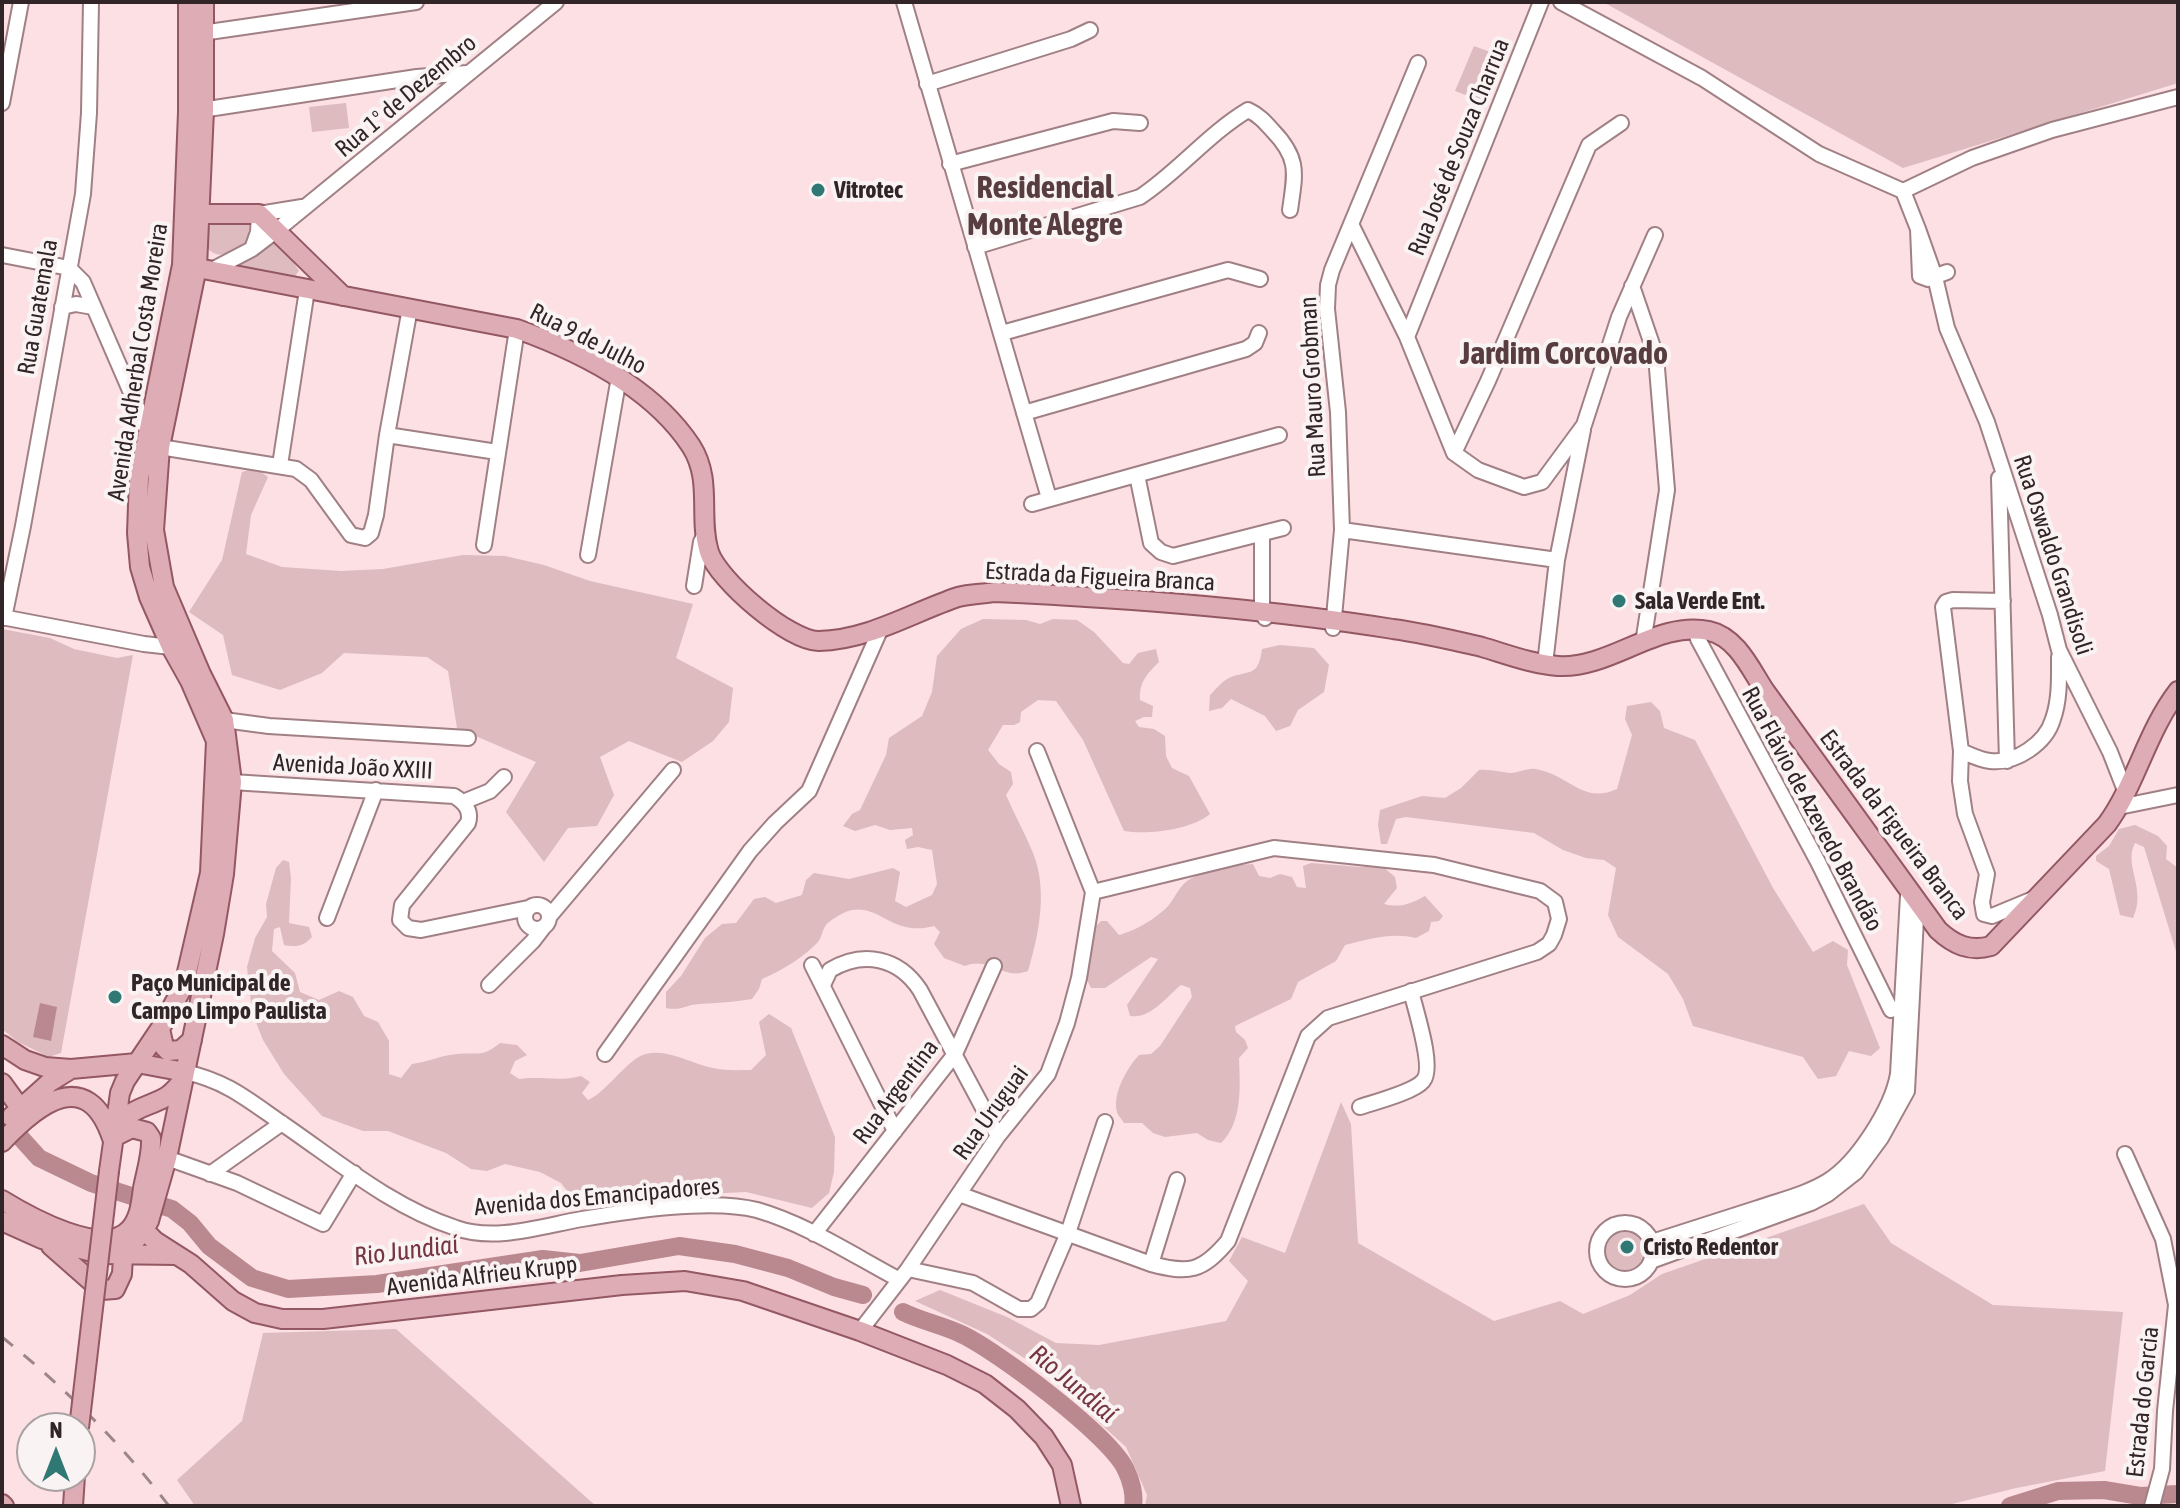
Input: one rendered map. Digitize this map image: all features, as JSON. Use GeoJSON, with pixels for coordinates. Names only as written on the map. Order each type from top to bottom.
{"type":"FeatureCollection","features":[{"type":"Feature","properties":{"kind":"main road","name":"Avenida Adherbal Costa Moreira"},"geometry":{"type":"LineString","coordinates":[[152,1184],[167,1158],[192,1040],[224,874],[232,782],[224,720],[149,597],[140,567],[137,533],[139,478],[154,440],[197,267],[192,214],[196,34],[188,2]]}},
{"type":"Feature","properties":{"kind":"main road","name":"Avenida Adherbal Costa Moreira"},"geometry":{"type":"LineString","coordinates":[[196,34],[204,2]]}},
{"type":"Feature","properties":{"kind":"main road"},"geometry":{"type":"LineString","coordinates":[[192,214],[259,214],[345,297]]}},
{"type":"Feature","properties":{"kind":"main road"},"geometry":{"type":"LineString","coordinates":[[305,258],[307,290]]}},
{"type":"Feature","properties":{"kind":"main road","name":"Rua 9 de Julho"},"geometry":{"type":"LineString","coordinates":[[197,267],[517,329],[538,336],[619,377],[656,403],[691,446],[704,479],[706,534]]}},
{"type":"Feature","properties":{"kind":"main road","name":"Estrada da Figueira Branca"},"geometry":{"type":"LineString","coordinates":[[706,534],[710,555],[721,572],[783,627],[799,637],[817,642],[881,628],[961,597],[994,592],[1166,603],[1424,634],[1545,664],[1576,666],[1678,630],[1723,636],[1739,651],[1938,930],[1963,947],[1983,949],[1991,946],[2107,824],[2123,800],[2178,691]]}},
{"type":"Feature","properties":{"kind":"main road"},"geometry":{"type":"LineString","coordinates":[[1332,624],[1428,643],[1544,672],[1571,674],[1598,670],[1696,634]]}},
{"type":"Feature","properties":{"kind":"main road","name":"Avenida Adherbal Costa Moreira"},"geometry":{"type":"LineString","coordinates":[[81,1412],[112,1138],[120,1093],[184,985],[210,873],[216,741],[190,681],[180,647]]}},
{"type":"Feature","properties":{"kind":"main road"},"geometry":{"type":"LineString","coordinates":[[160,1029],[168,1051],[181,1050],[192,1040]]}},
{"type":"Feature","properties":{"kind":"main road"},"geometry":{"type":"LineString","coordinates":[[2,1045],[25,1060],[45,1067],[71,1069],[137,1063],[184,1076],[165,1098],[141,1105],[124,1117],[112,1138]]}},
{"type":"Feature","properties":{"kind":"main road"},"geometry":{"type":"LineString","coordinates":[[64,1096],[71,1069]]}},
{"type":"Feature","properties":{"kind":"main road"},"geometry":{"type":"LineString","coordinates":[[13,1124],[50,1082],[71,1069]]}},
{"type":"Feature","properties":{"kind":"main road"},"geometry":{"type":"LineString","coordinates":[[2,1083],[13,1124]]}},
{"type":"Feature","properties":{"kind":"main road"},"geometry":{"type":"LineString","coordinates":[[13,1124],[47,1102],[64,1096],[86,1100],[96,1107],[112,1138]]}},
{"type":"Feature","properties":{"kind":"main road"},"geometry":{"type":"LineString","coordinates":[[42,1239],[62,1253],[101,1290],[115,1289],[120,1283],[123,1255],[142,1220],[152,1184],[151,1138],[147,1132],[132,1128],[112,1138]]}},
{"type":"Feature","properties":{"kind":"main road"},"geometry":{"type":"LineString","coordinates":[[2,1200],[34,1219],[97,1240],[125,1234],[142,1220]]}},
{"type":"Feature","properties":{"kind":"main road","name":"Avenida Alfrieu Krupp"},"geometry":{"type":"LineString","coordinates":[[142,1220],[176,1255],[233,1301],[255,1313],[282,1319],[323,1319],[580,1288],[685,1281],[743,1291],[860,1331],[947,1365],[985,1384],[1017,1409],[1044,1437],[1062,1465],[1071,1506]]}},
{"type":"Feature","properties":{"kind":"main road"},"geometry":{"type":"LineString","coordinates":[[2,1221],[42,1239],[100,1254],[176,1255]]}},
{"type":"Feature","properties":{"kind":"street"},"geometry":{"type":"LineString","coordinates":[[2,103],[21,2]]}},
{"type":"Feature","properties":{"kind":"street","name":"Rua Guatemala"},"geometry":{"type":"LineString","coordinates":[[3,618],[23,526],[86,172],[91,2]]}},
{"type":"Feature","properties":{"kind":"street"},"geometry":{"type":"LineString","coordinates":[[196,34],[416,2]]}},
{"type":"Feature","properties":{"kind":"street"},"geometry":{"type":"LineString","coordinates":[[904,2],[1049,498]]}},
{"type":"Feature","properties":{"kind":"street","name":"Rua José de Souza Charrua"},"geometry":{"type":"LineString","coordinates":[[1407,337],[1541,2]]}},
{"type":"Feature","properties":{"kind":"street"},"geometry":{"type":"LineString","coordinates":[[1561,2],[1702,78],[1819,154],[1903,191],[1972,158],[2052,130],[2178,97]]}},
{"type":"Feature","properties":{"kind":"street","name":"Rua 1º de Dezembro"},"geometry":{"type":"LineString","coordinates":[[197,267],[252,249],[536,18],[562,3]]}},
{"type":"Feature","properties":{"kind":"street"},"geometry":{"type":"LineString","coordinates":[[927,84],[1071,39],[1090,30]]}},
{"type":"Feature","properties":{"kind":"street","name":"Rua Mauro Grobman"},"geometry":{"type":"LineString","coordinates":[[1332,624],[1342,530],[1338,412],[1328,321],[1328,285],[1418,63]]}},
{"type":"Feature","properties":{"kind":"street"},"geometry":{"type":"LineString","coordinates":[[196,111],[417,77],[467,73]]}},
{"type":"Feature","properties":{"kind":"street"},"geometry":{"type":"LineString","coordinates":[[975,247],[1140,197],[1248,110],[1258,114],[1289,148],[1295,165],[1290,210]]}},
{"type":"Feature","properties":{"kind":"street"},"geometry":{"type":"LineString","coordinates":[[950,164],[1113,121],[1140,123]]}},
{"type":"Feature","properties":{"kind":"street"},"geometry":{"type":"LineString","coordinates":[[1454,453],[1589,145],[1621,123]]}},
{"type":"Feature","properties":{"kind":"street","name":"Rua Oswaldo Grandisoli"},"geometry":{"type":"LineString","coordinates":[[1903,191],[1934,275],[1947,328],[1987,422],[2059,650],[2110,752],[2123,800]]}},
{"type":"Feature","properties":{"kind":"street"},"geometry":{"type":"LineString","coordinates":[[252,249],[258,232],[259,214],[303,207]]}},
{"type":"Feature","properties":{"kind":"street"},"geometry":{"type":"LineString","coordinates":[[1351,224],[1407,337],[1454,453],[1478,470],[1524,487],[1534,486],[1542,482],[1584,425]]}},
{"type":"Feature","properties":{"kind":"street"},"geometry":{"type":"LineString","coordinates":[[1545,664],[1557,560],[1584,425],[1619,317],[1655,235]]}},
{"type":"Feature","properties":{"kind":"street"},"geometry":{"type":"LineString","coordinates":[[2,255],[69,268],[83,282],[154,440],[296,469],[311,480],[351,535],[365,538],[371,533],[376,515],[410,308]]}},
{"type":"Feature","properties":{"kind":"street"},"geometry":{"type":"LineString","coordinates":[[1002,333],[1228,270],[1260,279]]}},
{"type":"Feature","properties":{"kind":"street"},"geometry":{"type":"LineString","coordinates":[[1632,286],[1656,356],[1667,490],[1643,643]]}},
{"type":"Feature","properties":{"kind":"street"},"geometry":{"type":"LineString","coordinates":[[280,465],[307,290]]}},
{"type":"Feature","properties":{"kind":"street"},"geometry":{"type":"LineString","coordinates":[[62,307],[76,304],[93,307]]}},
{"type":"Feature","properties":{"kind":"street"},"geometry":{"type":"LineString","coordinates":[[1397,318],[1419,308]]}},
{"type":"Feature","properties":{"kind":"street"},"geometry":{"type":"LineString","coordinates":[[484,545],[517,329]]}},
{"type":"Feature","properties":{"kind":"street"},"geometry":{"type":"LineString","coordinates":[[1024,413],[1246,349],[1255,343],[1259,333]]}},
{"type":"Feature","properties":{"kind":"street"},"geometry":{"type":"LineString","coordinates":[[588,555],[619,377]]}},
{"type":"Feature","properties":{"kind":"street"},"geometry":{"type":"LineString","coordinates":[[387,435],[497,452]]}},
{"type":"Feature","properties":{"kind":"street"},"geometry":{"type":"LineString","coordinates":[[1032,504],[1279,435]]}},
{"type":"Feature","properties":{"kind":"street"},"geometry":{"type":"LineString","coordinates":[[1999,464],[2007,761]]}},
{"type":"Feature","properties":{"kind":"street"},"geometry":{"type":"LineString","coordinates":[[1137,475],[1151,543],[1161,552],[1173,556],[1283,528]]}},
{"type":"Feature","properties":{"kind":"street"},"geometry":{"type":"LineString","coordinates":[[1342,530],[1557,560]]}},
{"type":"Feature","properties":{"kind":"street","name":"Rua 9 de Julho"},"geometry":{"type":"LineString","coordinates":[[694,586],[701,542],[706,534]]}},
{"type":"Feature","properties":{"kind":"street"},"geometry":{"type":"LineString","coordinates":[[1262,535],[1264,615]]}},
{"type":"Feature","properties":{"kind":"street"},"geometry":{"type":"LineString","coordinates":[[2003,601],[1953,600],[1943,607],[1961,751],[1960,781],[1965,814],[1987,874],[1982,902],[1984,914],[1992,916],[2041,896]]}},
{"type":"Feature","properties":{"kind":"street"},"geometry":{"type":"LineString","coordinates":[[3,618],[144,644],[180,647]]}},
{"type":"Feature","properties":{"kind":"street"},"geometry":{"type":"LineString","coordinates":[[605,1054],[750,851],[809,791],[881,628]]}},
{"type":"Feature","properties":{"kind":"street","name":"Rua Flávio de Azevedo Brandão"},"geometry":{"type":"LineString","coordinates":[[1696,634],[1818,862],[1891,1010]]}},
{"type":"Feature","properties":{"kind":"street"},"geometry":{"type":"LineString","coordinates":[[1961,751],[1989,761],[2007,761],[2038,743],[2055,716],[2059,650]]}},
{"type":"Feature","properties":{"kind":"street"},"geometry":{"type":"LineString","coordinates":[[224,720],[269,726],[468,738]]}},
{"type":"Feature","properties":{"kind":"street"},"geometry":{"type":"LineString","coordinates":[[959,1194],[1151,1264],[1183,1270],[1199,1269],[1213,1259],[1228,1241],[1308,1036],[1328,1018],[1537,952],[1549,944],[1559,919],[1555,902],[1540,891],[1434,865],[1274,848],[1093,892],[1037,751]]}},
{"type":"Feature","properties":{"kind":"street"},"geometry":{"type":"LineString","coordinates":[[489,985],[526,947],[673,770]]}},
{"type":"Feature","properties":{"kind":"street"},"geometry":{"type":"LineString","coordinates":[[463,802],[490,791],[504,777]]}},
{"type":"Feature","properties":{"kind":"street","name":"Avenida João XXIII"},"geometry":{"type":"LineString","coordinates":[[232,782],[445,794],[463,802],[470,816],[468,823],[402,905],[400,920],[408,928],[421,930],[499,916],[527,919]]}},
{"type":"Feature","properties":{"kind":"street"},"geometry":{"type":"LineString","coordinates":[[327,918],[376,790]]}},
{"type":"Feature","properties":{"kind":"street"},"geometry":{"type":"LineString","coordinates":[[2123,800],[2178,795]]}},
{"type":"Feature","properties":{"kind":"street","name":"Rua Uruguai"},"geometry":{"type":"LineString","coordinates":[[860,1331],[998,1136],[1048,1074],[1067,1023],[1079,978],[1093,892]]}},
{"type":"Feature","properties":{"kind":"street"},"geometry":{"type":"LineString","coordinates":[[1651,1261],[1652,1242],[1641,1228],[1616,1225],[1602,1235],[1597,1251],[1602,1267],[1608,1274],[1624,1279],[1641,1274],[1651,1261],[1811,1203],[1856,1172],[1877,1134],[1895,1090],[1913,894]]}},
{"type":"Feature","properties":{"kind":"street"},"geometry":{"type":"LineString","coordinates":[[1652,1242],[1804,1193],[1829,1180],[1877,1134],[1903,1103],[1909,1082],[1913,894]]}},
{"type":"Feature","properties":{"kind":"street"},"geometry":{"type":"LineString","coordinates":[[526,947],[527,919],[541,906],[546,923]]}},
{"type":"Feature","properties":{"kind":"street"},"geometry":{"type":"LineString","coordinates":[[527,919],[534,930],[546,923]]}},
{"type":"Feature","properties":{"kind":"street"},"geometry":{"type":"LineString","coordinates":[[823,985],[830,970],[861,958],[884,960],[913,979],[998,1136]]}},
{"type":"Feature","properties":{"kind":"street"},"geometry":{"type":"LineString","coordinates":[[812,965],[895,1131]]}},
{"type":"Feature","properties":{"kind":"street","name":"Rua Argentina"},"geometry":{"type":"LineString","coordinates":[[814,1234],[955,1054],[994,966]]}},
{"type":"Feature","properties":{"kind":"street"},"geometry":{"type":"LineString","coordinates":[[1360,1107],[1417,1086],[1425,1080],[1428,1066],[1411,991]]}},
{"type":"Feature","properties":{"kind":"street","name":"Avenida dos Emancipadores"},"geometry":{"type":"LineString","coordinates":[[184,1076],[224,1083],[396,1202],[459,1229],[489,1233],[526,1230],[584,1218],[653,1210],[727,1206],[756,1210],[903,1274],[973,1283],[1019,1309],[1031,1309],[1038,1303],[1068,1233]]}},
{"type":"Feature","properties":{"kind":"street"},"geometry":{"type":"LineString","coordinates":[[1068,1233],[1105,1122]]}},
{"type":"Feature","properties":{"kind":"street"},"geometry":{"type":"LineString","coordinates":[[210,1174],[282,1123]]}},
{"type":"Feature","properties":{"kind":"street","name":"Estrada do Garcia"},"geometry":{"type":"LineString","coordinates":[[2125,1154],[2163,1239],[2177,1304],[2160,1476],[2152,1506]]}},
{"type":"Feature","properties":{"kind":"street"},"geometry":{"type":"LineString","coordinates":[[167,1158],[237,1183],[323,1224],[354,1173]]}},
{"type":"Feature","properties":{"kind":"street"},"geometry":{"type":"LineString","coordinates":[[1151,1264],[1177,1180]]}},
{"type":"Feature","properties":{"kind":"street"},"geometry":{"type":"LineString","coordinates":[[2160,1476],[2178,1473]]}},
{"type":"Feature","properties":{"kind":"shaded area"},"geometry":{"type":"Polygon","coordinates":[[[1603,2],[2178,2],[2178,83],[1903,168],[1603,2]]]}},
{"type":"Feature","properties":{"kind":"shaded area"},"geometry":{"type":"Polygon","coordinates":[[[1474,46],[1501,56],[1481,101],[1455,91],[1474,46]]]}},
{"type":"Feature","properties":{"kind":"shaded area"},"geometry":{"type":"Polygon","coordinates":[[[346,103],[349,128],[312,132],[309,107],[346,103]]]}},
{"type":"Feature","properties":{"kind":"shaded area"},"geometry":{"type":"Polygon","coordinates":[[[214,221],[250,222],[247,242],[227,254],[212,252],[207,248],[208,229],[214,221]]]}},
{"type":"Feature","properties":{"kind":"shaded area"},"geometry":{"type":"Polygon","coordinates":[[[272,238],[286,251],[299,271],[295,276],[238,267],[238,263],[272,238]]]}},
{"type":"Feature","properties":{"kind":"shaded area"},"geometry":{"type":"Polygon","coordinates":[[[255,468],[268,477],[251,515],[246,554],[282,567],[341,571],[383,569],[463,555],[505,556],[590,581],[693,604],[676,658],[733,688],[729,722],[713,741],[682,762],[629,741],[600,757],[614,795],[597,826],[568,828],[544,862],[506,812],[536,762],[457,728],[448,671],[427,657],[344,653],[322,673],[280,690],[232,675],[223,635],[189,612],[222,560],[242,472],[255,468]]]}},
{"type":"Feature","properties":{"kind":"shaded area"},"geometry":{"type":"Polygon","coordinates":[[[983,619],[1026,620],[1040,624],[1053,619],[1077,620],[1094,632],[1123,663],[1129,664],[1138,653],[1156,649],[1159,662],[1145,679],[1140,694],[1140,700],[1153,706],[1152,717],[1135,721],[1139,727],[1154,729],[1165,736],[1166,756],[1172,768],[1189,776],[1210,814],[1192,824],[1168,830],[1124,831],[1083,740],[1056,701],[1038,700],[1021,712],[1020,722],[1003,725],[988,750],[999,764],[1011,772],[1013,784],[1006,795],[1038,867],[1040,912],[1028,971],[1011,973],[982,964],[965,966],[944,958],[934,944],[940,932],[934,926],[908,927],[871,912],[852,910],[828,923],[818,942],[806,953],[762,979],[752,999],[666,1008],[666,992],[681,976],[705,938],[722,924],[736,923],[754,899],[765,897],[776,903],[802,895],[806,880],[814,873],[849,879],[893,868],[900,872],[895,901],[906,907],[932,895],[937,884],[932,850],[918,847],[907,849],[905,840],[913,835],[912,828],[890,830],[875,825],[855,831],[843,826],[852,814],[860,810],[886,755],[889,738],[922,716],[932,692],[937,656],[961,629],[983,619]]]}},
{"type":"Feature","properties":{"kind":"shaded area"},"geometry":{"type":"Polygon","coordinates":[[[2,629],[50,638],[74,649],[117,658],[133,655],[61,1053],[49,1057],[18,1042],[2,1029],[2,629]]]}},
{"type":"Feature","properties":{"kind":"shaded area"},"geometry":{"type":"Polygon","coordinates":[[[1280,645],[1314,648],[1329,665],[1324,692],[1298,710],[1290,726],[1276,731],[1265,716],[1231,699],[1222,708],[1209,711],[1210,695],[1225,680],[1253,670],[1262,649],[1280,645]]]}},
{"type":"Feature","properties":{"kind":"shaded area"},"geometry":{"type":"Polygon","coordinates":[[[1651,702],[1660,711],[1664,728],[1695,740],[1773,888],[1813,952],[1833,941],[1848,950],[1847,965],[1880,1048],[1871,1056],[1849,1051],[1836,1076],[1818,1079],[1803,1057],[1693,1026],[1683,999],[1668,974],[1618,937],[1608,915],[1616,868],[1604,860],[1563,850],[1534,833],[1406,817],[1396,819],[1387,844],[1381,844],[1378,825],[1380,810],[1422,796],[1445,798],[1461,788],[1479,770],[1510,773],[1535,769],[1557,776],[1585,791],[1605,793],[1617,789],[1632,735],[1625,719],[1627,706],[1651,702]]]}},
{"type":"Feature","properties":{"kind":"shaded area"},"geometry":{"type":"Polygon","coordinates":[[[2135,825],[2158,836],[2167,846],[2166,859],[2178,868],[2178,958],[2144,847],[2135,843],[2132,851],[2138,897],[2133,918],[2120,915],[2109,869],[2096,861],[2096,856],[2109,846],[2119,829],[2135,825]]]}},
{"type":"Feature","properties":{"kind":"shaded area"},"geometry":{"type":"Polygon","coordinates":[[[283,860],[289,862],[291,878],[289,923],[309,927],[312,937],[299,946],[284,945],[280,927],[274,929],[272,951],[295,973],[300,992],[319,1000],[339,991],[353,997],[364,1016],[378,1022],[389,1041],[389,1074],[401,1078],[412,1064],[451,1055],[484,1053],[500,1043],[517,1045],[527,1055],[515,1061],[510,1073],[519,1079],[581,1076],[590,1082],[582,1093],[588,1100],[632,1062],[646,1054],[663,1053],[718,1069],[751,1070],[766,1055],[759,1022],[769,1014],[791,1028],[835,1137],[834,1172],[829,1193],[812,1208],[746,1192],[665,1196],[591,1205],[576,1202],[561,1183],[540,1172],[505,1164],[487,1171],[471,1169],[446,1153],[388,1131],[363,1131],[322,1116],[284,1074],[263,1040],[252,1012],[247,967],[255,938],[267,917],[266,904],[276,868],[283,860]]]}},
{"type":"Feature","properties":{"kind":"shaded area"},"geometry":{"type":"Polygon","coordinates":[[[1311,863],[1382,866],[1395,877],[1397,888],[1384,904],[1395,906],[1425,896],[1443,916],[1439,921],[1431,922],[1429,931],[1416,938],[1389,936],[1345,945],[1336,961],[1298,982],[1291,999],[1235,1026],[1248,1048],[1239,1058],[1237,1114],[1221,1143],[1197,1133],[1165,1137],[1153,1133],[1142,1123],[1124,1123],[1116,1105],[1126,1073],[1139,1055],[1151,1054],[1160,1046],[1192,997],[1190,988],[1181,985],[1151,1011],[1130,1016],[1127,1005],[1158,959],[1151,957],[1105,988],[1091,988],[1087,980],[1096,926],[1101,921],[1107,921],[1119,935],[1132,930],[1163,911],[1187,881],[1228,867],[1253,864],[1259,876],[1270,878],[1280,874],[1292,877],[1297,887],[1306,888],[1303,866],[1311,863]]]}},
{"type":"Feature","properties":{"kind":"shaded area"},"geometry":{"type":"Polygon","coordinates":[[[40,1003],[57,1007],[51,1041],[33,1037],[40,1003]]]}},
{"type":"Feature","properties":{"kind":"shaded area"},"geometry":{"type":"Polygon","coordinates":[[[1341,1102],[1351,1124],[1358,1243],[1494,1321],[1560,1301],[1583,1314],[1630,1295],[1662,1274],[1864,1204],[1891,1243],[1993,1305],[2123,1312],[2105,1471],[1944,1506],[1145,1506],[1147,1495],[1126,1447],[1038,1367],[987,1334],[915,1301],[940,1290],[1007,1317],[1056,1343],[1099,1345],[1226,1321],[1248,1281],[1229,1261],[1242,1237],[1285,1253],[1341,1102]]]}},
{"type":"Feature","properties":{"kind":"shaded area"},"geometry":{"type":"Polygon","coordinates":[[[1626,1229],[1641,1235],[1647,1250],[1641,1265],[1626,1271],[1611,1265],[1605,1250],[1611,1235],[1626,1229]]]}},
{"type":"Feature","properties":{"kind":"shaded area"},"geometry":{"type":"Polygon","coordinates":[[[396,1329],[596,1506],[195,1506],[177,1480],[242,1421],[263,1333],[396,1329]]]}},
{"type":"Feature","properties":{"kind":"waterway","name":"Rio Jundiaí"},"geometry":{"type":"LineString","coordinates":[[2,1117],[39,1158],[91,1183],[172,1209],[190,1223],[209,1246],[252,1278],[288,1289],[377,1284],[543,1259],[580,1263],[679,1246],[735,1254],[788,1268],[863,1295]]}},
{"type":"Feature","properties":{"kind":"waterway","name":"Rio Jundiaí"},"geometry":{"type":"LineString","coordinates":[[903,1312],[978,1343],[1025,1375],[1076,1416],[1116,1455],[1126,1470],[1132,1488],[1133,1506]]}},
{"type":"Feature","properties":{"kind":"waterway","name":"Rio Jundiaí"},"geometry":{"type":"LineString","coordinates":[[2010,1506],[2058,1491],[2104,1490],[2140,1496],[2178,1494]]}},
{"type":"Feature","properties":{"kind":"railway"},"geometry":{"type":"LineString","coordinates":[[2,1337],[91,1417],[169,1506]]}},
{"type":"Feature","properties":{"kind":"place","name":"Vitrotec"},"geometry":{"type":"Point","coordinates":[818,190]}},
{"type":"Feature","properties":{"kind":"place","name":"Sala Verde Ent."},"geometry":{"type":"Point","coordinates":[1619,601]}},
{"type":"Feature","properties":{"kind":"place","name":"Paço Municipal de Campo Limpo Paulista"},"geometry":{"type":"Point","coordinates":[115,997]}},
{"type":"Feature","properties":{"kind":"place","name":"Cristo Redentor"},"geometry":{"type":"Point","coordinates":[1627,1247]}},
{"type":"Feature","properties":{"kind":"district","name":"Residencial Monte Alegre"},"geometry":{"type":"Point","coordinates":[1045,206]}},
{"type":"Feature","properties":{"kind":"district","name":"Jardim Corcovado"},"geometry":{"type":"Point","coordinates":[1564,354]}}]}
